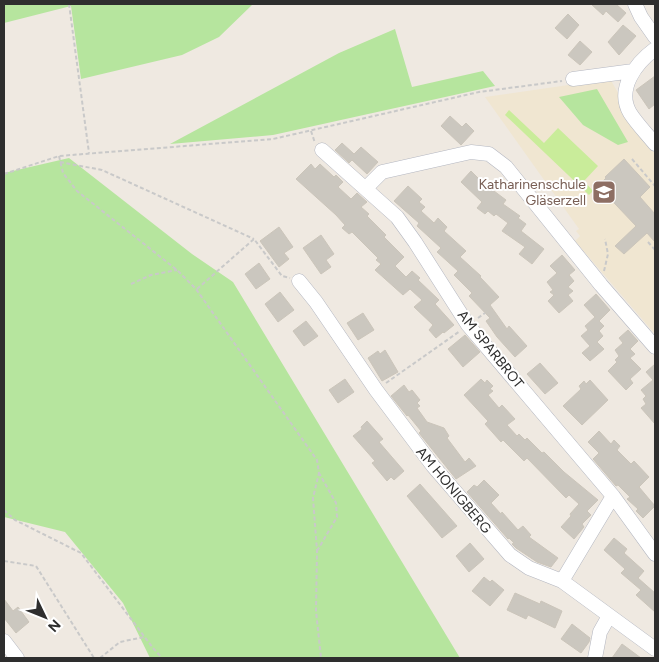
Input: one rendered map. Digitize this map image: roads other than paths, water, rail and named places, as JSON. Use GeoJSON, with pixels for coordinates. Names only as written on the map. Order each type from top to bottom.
{"type":"FeatureCollection","features":[{"type":"Feature","properties":{"kind":"street"},"geometry":{"type":"LineString","coordinates":[[635,4],[641,17],[655,37]]}},
{"type":"Feature","properties":{"kind":"street"},"geometry":{"type":"LineString","coordinates":[[655,49],[633,71],[627,86],[626,101],[629,112],[655,144]]}},
{"type":"Feature","properties":{"kind":"street"},"geometry":{"type":"LineString","coordinates":[[573,79],[633,71]]}},
{"type":"Feature","properties":{"kind":"street","name":"AM SPARBROT"},"geometry":{"type":"LineString","coordinates":[[322,150],[397,217],[468,325],[613,496],[655,554]]}},
{"type":"Feature","properties":{"kind":"street"},"geometry":{"type":"LineString","coordinates":[[366,188],[382,172],[472,152],[489,154],[506,167],[601,285],[655,347]]}},
{"type":"Feature","properties":{"kind":"street","name":"AM HONIGBERG"},"geometry":{"type":"LineString","coordinates":[[299,281],[316,302],[376,390],[433,466],[510,555],[529,568],[562,581],[655,648]]}},
{"type":"Feature","properties":{"kind":"street"},"geometry":{"type":"LineString","coordinates":[[562,581],[613,496]]}},
{"type":"Feature","properties":{"kind":"street"},"geometry":{"type":"LineString","coordinates":[[595,658],[600,632],[609,616]]}},
{"type":"Feature","properties":{"kind":"street"},"geometry":{"type":"LineString","coordinates":[[4,641],[17,658]]}},
{"type":"Feature","properties":{"kind":"place","name":"Katharinenschule Gläserzell"},"geometry":{"type":"Point","coordinates":[604,192]}}]}
